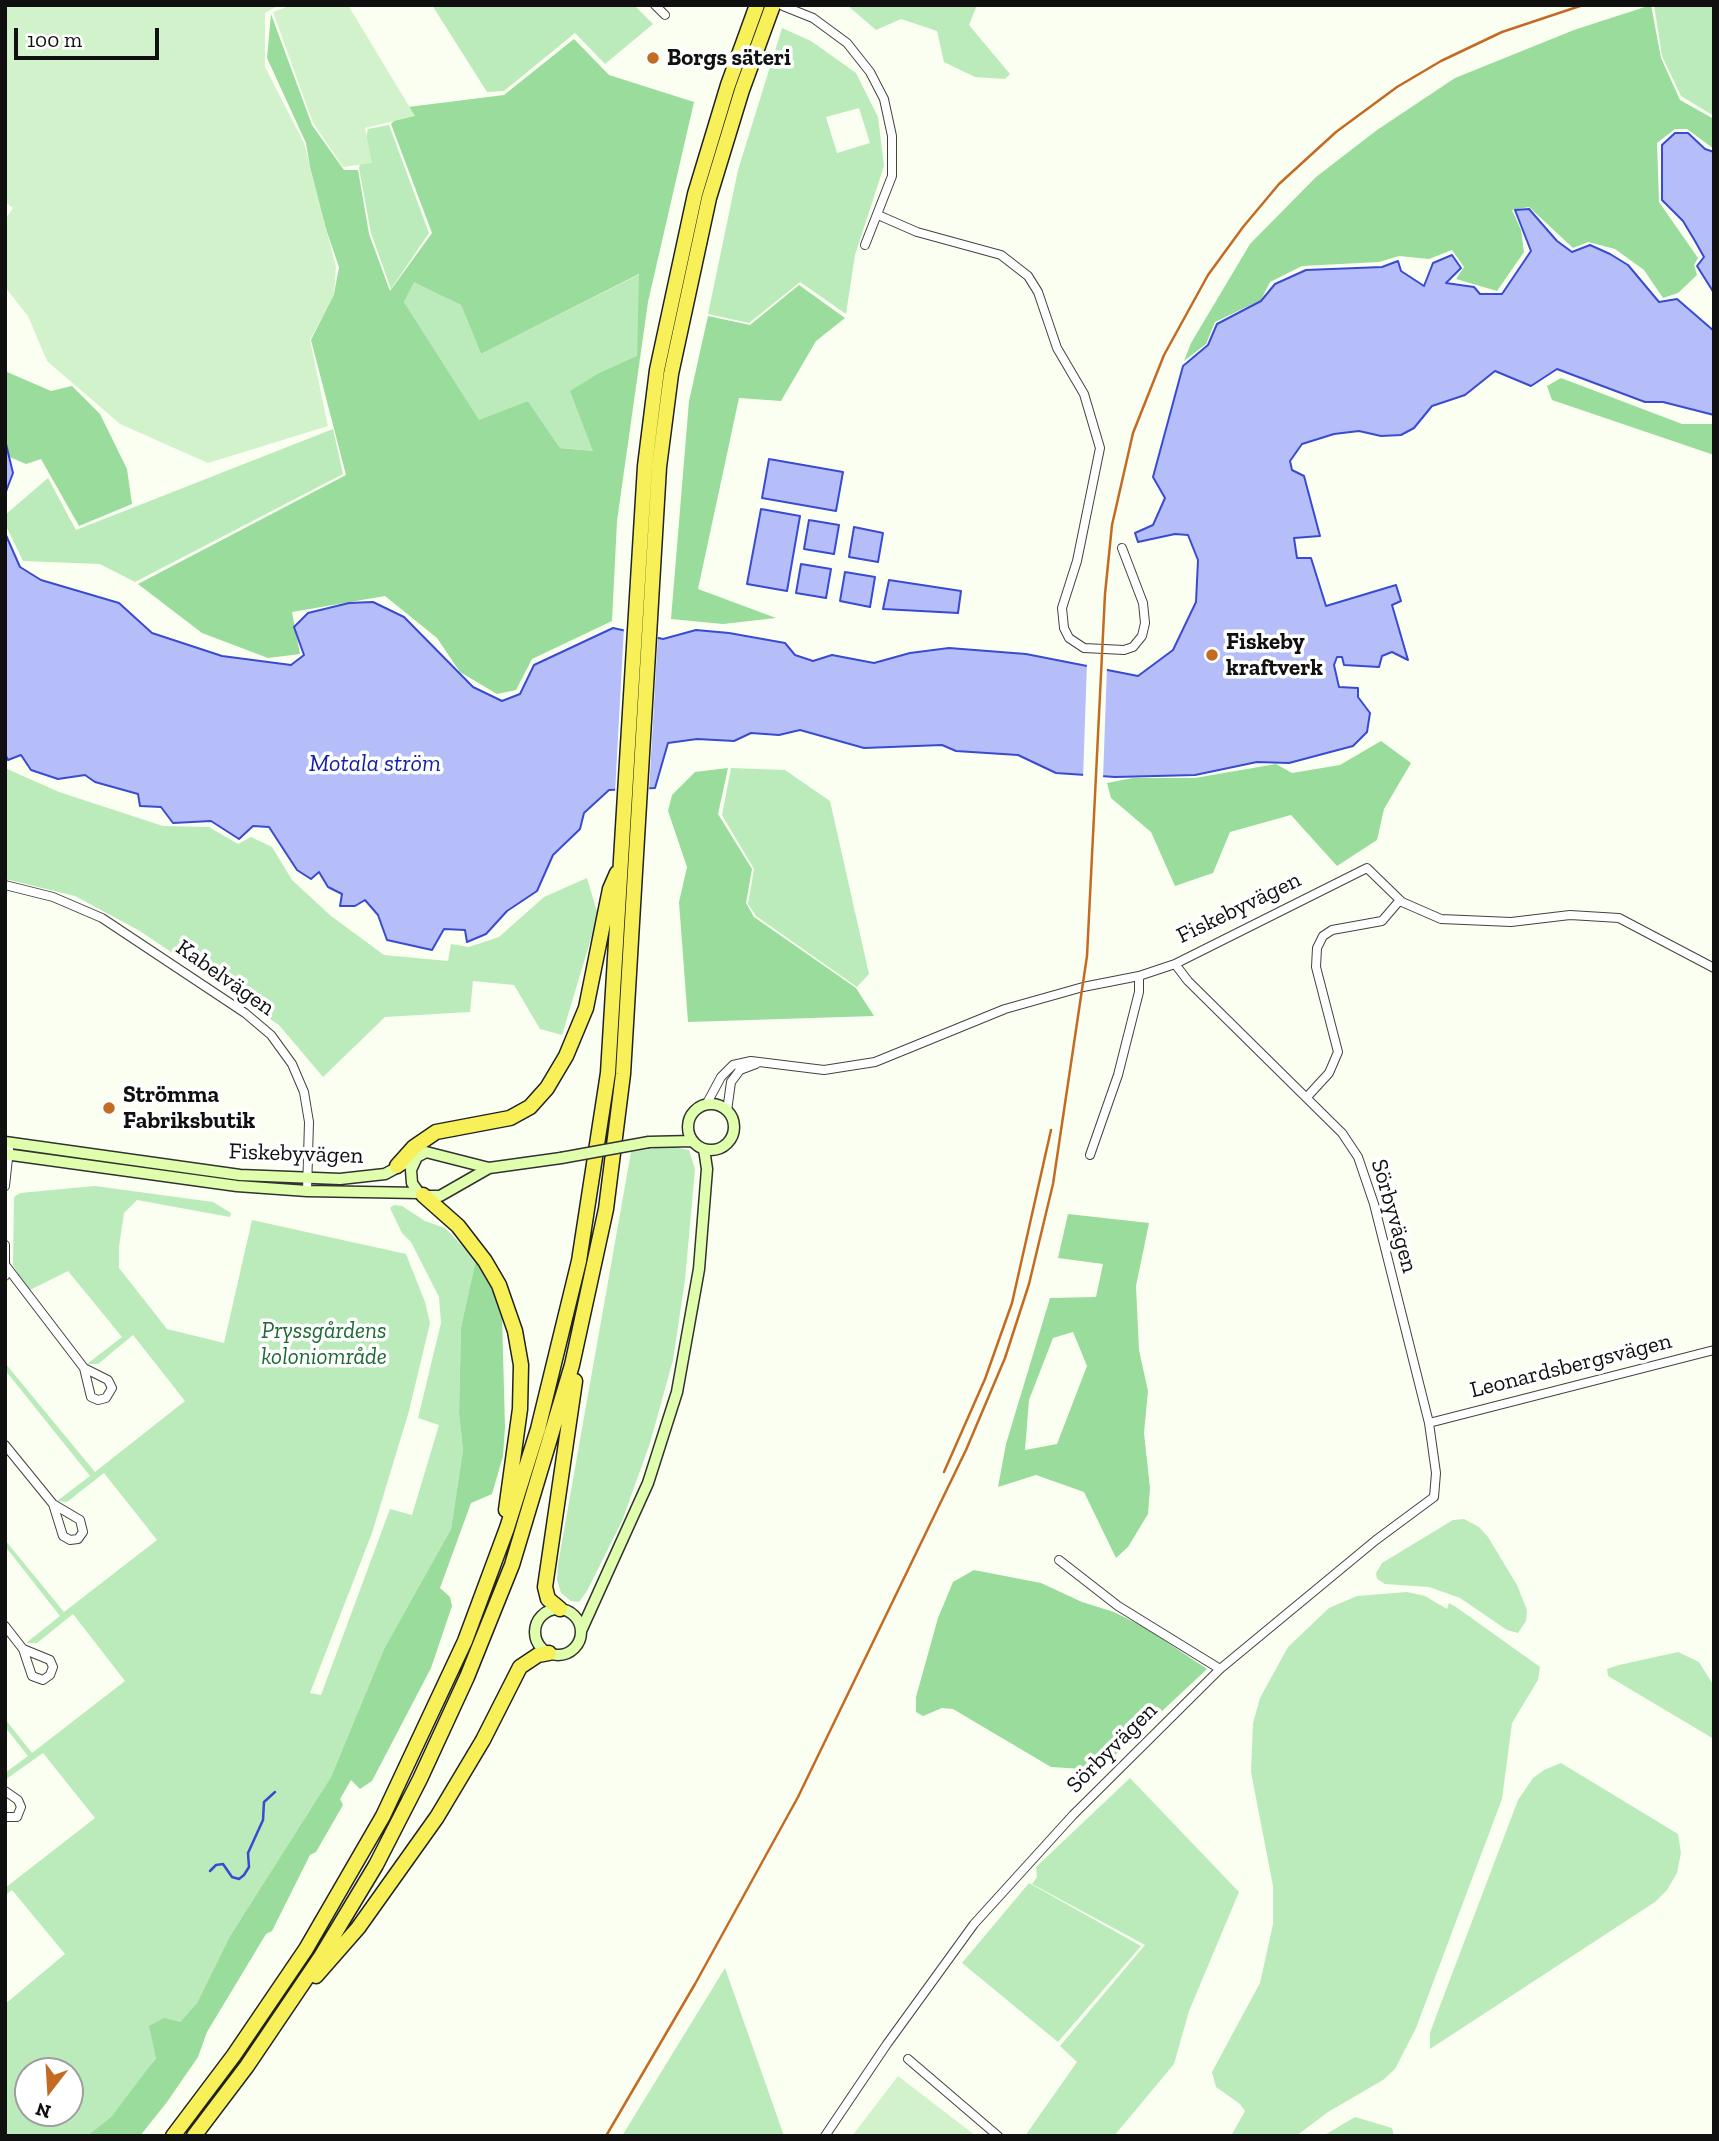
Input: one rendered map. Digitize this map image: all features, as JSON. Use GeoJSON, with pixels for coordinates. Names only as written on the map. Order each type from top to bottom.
{"type":"FeatureCollection","features":[{"type":"Feature","properties":{"kind":"highway"},"geometry":{"type":"LineString","coordinates":[[194,2136],[247,2066],[290,2002],[376,1865],[467,1677],[512,1565],[543,1468],[580,1330],[615,1149],[632,958],[631,820],[643,607],[645,466],[657,370],[676,275],[711,138],[757,5]]}},
{"type":"Feature","properties":{"kind":"highway"},"geometry":{"type":"LineString","coordinates":[[643,607],[671,374],[690,278],[725,141],[773,5]]}},
{"type":"Feature","properties":{"kind":"highway"},"geometry":{"type":"LineString","coordinates":[[173,2136],[234,2055],[306,1949],[350,1875],[383,1816],[444,1690],[497,1558],[550,1387],[589,1209],[608,1073],[622,863],[631,820]]}},
{"type":"Feature","properties":{"kind":"highway"},"geometry":{"type":"LineString","coordinates":[[397,1166],[414,1147],[436,1132],[468,1127],[520,1113],[540,1098],[556,1074],[586,1008],[610,889],[622,863]]}},
{"type":"Feature","properties":{"kind":"highway"},"geometry":{"type":"LineString","coordinates":[[418,1156],[468,1127]]}},
{"type":"Feature","properties":{"kind":"highway"},"geometry":{"type":"LineString","coordinates":[[421,1194],[458,1226],[485,1261],[503,1294],[519,1348],[519,1432],[497,1558]]}},
{"type":"Feature","properties":{"kind":"highway"},"geometry":{"type":"LineString","coordinates":[[565,1611],[548,1599],[545,1587],[566,1459],[580,1330]]}},
{"type":"Feature","properties":{"kind":"highway"},"geometry":{"type":"LineString","coordinates":[[290,2002],[334,1958],[406,1863],[459,1783],[520,1667],[531,1658],[550,1653]]}},
{"type":"Feature","properties":{"kind":"street"},"geometry":{"type":"LineString","coordinates":[[655,5],[665,15]]}},
{"type":"Feature","properties":{"kind":"street"},"geometry":{"type":"LineString","coordinates":[[783,6],[813,18],[847,43],[870,72],[884,99],[892,136],[891,176],[865,245]]}},
{"type":"Feature","properties":{"kind":"street"},"geometry":{"type":"LineString","coordinates":[[878,215],[917,232],[1001,255],[1028,276],[1038,292],[1057,348],[1084,394],[1100,448],[1077,561],[1062,608],[1064,628],[1069,638],[1084,648],[1124,650],[1133,647],[1142,636],[1145,624],[1143,603],[1122,548]]}},
{"type":"Feature","properties":{"kind":"street","name":"Fiskebyvägen"},"geometry":{"type":"LineString","coordinates":[[706,1105],[721,1077],[733,1065],[751,1061],[824,1070],[859,1066],[1005,1009],[1083,987],[1139,976],[1175,964],[1367,868],[1400,900],[1441,919],[1511,922],[1578,915],[1619,918],[1714,968]]}},
{"type":"Feature","properties":{"kind":"street","name":"Kabelvägen"},"geometry":{"type":"LineString","coordinates":[[5,884],[53,897],[102,918],[245,1013],[271,1035],[292,1064],[304,1092],[309,1122],[307,1191]]}},
{"type":"Feature","properties":{"kind":"street"},"geometry":{"type":"LineString","coordinates":[[1307,1097],[1329,1073],[1338,1052],[1316,967],[1317,948],[1323,936],[1332,930],[1382,921],[1400,900]]}},
{"type":"Feature","properties":{"kind":"street","name":"Sörbyvägen"},"geometry":{"type":"LineString","coordinates":[[825,2136],[897,2029],[974,1924],[1073,1815],[1220,1669],[1376,1540],[1434,1497],[1434,1422],[1365,1174],[1342,1133],[1188,981],[1175,964]]}},
{"type":"Feature","properties":{"kind":"street"},"geometry":{"type":"LineString","coordinates":[[1090,1155],[1118,1075],[1139,992],[1139,976]]}},
{"type":"Feature","properties":{"kind":"street","name":"Fiskebyvägen"},"geometry":{"type":"LineString","coordinates":[[727,1111],[728,1092],[735,1075],[748,1066],[766,1063]]}},
{"type":"Feature","properties":{"kind":"street"},"geometry":{"type":"LineString","coordinates":[[706,1105],[718,1105],[727,1111],[734,1121],[734,1133],[728,1143],[718,1149],[704,1149],[693,1141],[689,1123],[693,1113],[706,1105]]}},
{"type":"Feature","properties":{"kind":"street","name":"Fiskebyvägen"},"geometry":{"type":"LineString","coordinates":[[652,1141],[689,1123]]}},
{"type":"Feature","properties":{"kind":"street","name":"Fiskebyvägen"},"geometry":{"type":"LineString","coordinates":[[7,1149],[213,1183],[307,1191],[440,1196],[489,1168],[652,1141],[693,1141]]}},
{"type":"Feature","properties":{"kind":"street"},"geometry":{"type":"LineString","coordinates":[[5,1186],[7,1149]]}},
{"type":"Feature","properties":{"kind":"street","name":"Fiskebyvägen"},"geometry":{"type":"LineString","coordinates":[[7,1149],[201,1171],[308,1178],[359,1179],[384,1174],[418,1156],[438,1153],[489,1168]]}},
{"type":"Feature","properties":{"kind":"street"},"geometry":{"type":"LineString","coordinates":[[599,1585],[585,1604],[565,1611],[547,1612],[536,1626],[539,1645],[550,1653],[562,1655],[574,1648],[599,1585],[648,1483],[677,1392],[694,1308],[708,1169],[704,1149]]}},
{"type":"Feature","properties":{"kind":"street"},"geometry":{"type":"LineString","coordinates":[[708,1169],[718,1149]]}},
{"type":"Feature","properties":{"kind":"street"},"geometry":{"type":"LineString","coordinates":[[418,1156],[410,1177],[421,1194]]}},
{"type":"Feature","properties":{"kind":"street"},"geometry":{"type":"LineString","coordinates":[[5,1245],[5,1276]]}},
{"type":"Feature","properties":{"kind":"street"},"geometry":{"type":"LineString","coordinates":[[6,1266],[84,1368]]}},
{"type":"Feature","properties":{"kind":"street","name":"Leonardsbergsvägen"},"geometry":{"type":"LineString","coordinates":[[1434,1422],[1714,1350]]}},
{"type":"Feature","properties":{"kind":"street"},"geometry":{"type":"LineString","coordinates":[[5,1445],[53,1504],[80,1520],[83,1532],[78,1539],[70,1540],[63,1536],[53,1504]]}},
{"type":"Feature","properties":{"kind":"street"},"geometry":{"type":"LineString","coordinates":[[1059,1560],[1118,1606],[1220,1669]]}},
{"type":"Feature","properties":{"kind":"street"},"geometry":{"type":"LineString","coordinates":[[565,1611],[581,1631]]}},
{"type":"Feature","properties":{"kind":"street"},"geometry":{"type":"LineString","coordinates":[[5,1626],[23,1649]]}},
{"type":"Feature","properties":{"kind":"street"},"geometry":{"type":"LineString","coordinates":[[5,1791],[18,1800],[22,1807],[17,1816],[5,1817]]}},
{"type":"Feature","properties":{"kind":"street"},"geometry":{"type":"LineString","coordinates":[[908,2059],[998,2136]]}},
{"type":"Feature","properties":{"kind":"green space"},"geometry":{"type":"Polygon","coordinates":[[[5,5],[279,5],[265,13],[265,67],[304,143],[336,267],[334,295],[310,340],[328,426],[208,463],[120,424],[47,361],[28,316],[5,287],[5,220],[13,208],[5,202],[5,5]]]}},
{"type":"Feature","properties":{"kind":"green space"},"geometry":{"type":"Polygon","coordinates":[[[292,5],[348,5],[415,116],[365,128],[372,163],[343,167],[313,123],[273,12],[292,5]]]}},
{"type":"Feature","properties":{"kind":"green space"},"geometry":{"type":"Polygon","coordinates":[[[432,5],[634,5],[653,24],[605,64],[575,33],[504,91],[487,92],[432,5]]]}},
{"type":"Feature","properties":{"kind":"green space"},"geometry":{"type":"Polygon","coordinates":[[[847,5],[977,5],[969,25],[1010,74],[1005,79],[975,77],[944,62],[937,31],[901,19],[876,30],[847,5]]]}},
{"type":"Feature","properties":{"kind":"green space"},"geometry":{"type":"Polygon","coordinates":[[[1651,5],[1661,58],[1680,100],[1714,119],[1714,149],[1687,129],[1675,129],[1657,143],[1659,202],[1698,258],[1694,265],[1697,275],[1678,293],[1663,298],[1644,270],[1615,249],[1588,242],[1573,248],[1529,207],[1512,210],[1521,230],[1524,252],[1497,291],[1456,279],[1464,267],[1452,250],[1429,259],[1399,256],[1379,262],[1302,266],[1270,282],[1261,300],[1215,322],[1206,344],[1184,361],[1191,343],[1250,244],[1316,177],[1377,130],[1455,78],[1574,30],[1651,5]]]}},
{"type":"Feature","properties":{"kind":"green space"},"geometry":{"type":"Polygon","coordinates":[[[1654,5],[1714,5],[1714,116],[1681,96],[1662,56],[1654,5]]]}},
{"type":"Feature","properties":{"kind":"green space"},"geometry":{"type":"Polygon","coordinates":[[[271,14],[312,125],[344,170],[358,170],[369,234],[390,291],[432,233],[391,124],[408,107],[504,95],[574,39],[609,75],[694,102],[648,302],[617,521],[612,621],[532,659],[516,690],[497,694],[460,672],[437,638],[385,596],[292,612],[300,654],[268,658],[202,633],[138,584],[346,475],[311,340],[334,294],[339,267],[315,197],[306,143],[267,58],[271,14]],[[639,274],[481,354],[461,305],[414,282],[404,302],[479,420],[528,401],[560,448],[593,451],[570,391],[597,374],[637,356],[639,274]]]}},
{"type":"Feature","properties":{"kind":"green space"},"geometry":{"type":"Polygon","coordinates":[[[782,28],[811,41],[856,73],[878,117],[884,166],[855,255],[846,314],[800,282],[749,323],[708,314],[738,170],[782,28]],[[859,108],[826,117],[837,153],[870,143],[859,108]]]}},
{"type":"Feature","properties":{"kind":"green space"},"geometry":{"type":"Polygon","coordinates":[[[389,125],[429,233],[391,289],[371,233],[359,168],[368,129],[389,125]]]}},
{"type":"Feature","properties":{"kind":"green space"},"geometry":{"type":"Polygon","coordinates":[[[640,274],[637,357],[597,374],[571,391],[594,451],[560,448],[528,401],[479,421],[404,302],[414,281],[461,305],[481,354],[640,274]]]}},
{"type":"Feature","properties":{"kind":"green space"},"geometry":{"type":"Polygon","coordinates":[[[799,285],[845,318],[816,341],[781,401],[739,398],[698,589],[776,618],[723,624],[671,619],[689,401],[708,316],[750,325],[799,285]]]}},
{"type":"Feature","properties":{"kind":"green space"},"geometry":{"type":"Polygon","coordinates":[[[7,372],[51,391],[72,386],[100,414],[127,469],[132,504],[79,526],[41,459],[26,464],[5,455],[7,372]]]}},
{"type":"Feature","properties":{"kind":"green space"},"geometry":{"type":"Polygon","coordinates":[[[1561,378],[1682,424],[1714,424],[1714,455],[1552,400],[1547,386],[1561,378]]]}},
{"type":"Feature","properties":{"kind":"green space"},"geometry":{"type":"Polygon","coordinates":[[[333,429],[343,474],[135,582],[100,564],[23,561],[5,524],[5,515],[48,478],[76,530],[333,429]]]}},
{"type":"Feature","properties":{"kind":"green space"},"geometry":{"type":"Polygon","coordinates":[[[1381,741],[1411,763],[1384,809],[1377,840],[1337,866],[1291,815],[1230,832],[1213,873],[1175,886],[1151,832],[1111,798],[1107,783],[1133,778],[1195,778],[1276,764],[1292,773],[1340,765],[1381,741]]]}},
{"type":"Feature","properties":{"kind":"green space"},"geometry":{"type":"Polygon","coordinates":[[[5,768],[59,792],[163,826],[209,827],[238,844],[251,837],[272,847],[292,880],[331,916],[384,955],[448,961],[451,944],[469,947],[499,937],[544,897],[587,878],[598,915],[562,1035],[540,1029],[514,985],[473,981],[470,1012],[385,1017],[323,1077],[279,1025],[140,931],[75,896],[5,879],[5,768]]]}},
{"type":"Feature","properties":{"kind":"green space"},"geometry":{"type":"Polygon","coordinates":[[[728,768],[718,814],[752,869],[746,903],[754,917],[856,988],[874,1016],[688,1022],[679,902],[687,867],[668,811],[672,795],[695,772],[728,768]]]}},
{"type":"Feature","properties":{"kind":"green space"},"geometry":{"type":"Polygon","coordinates":[[[731,768],[785,770],[830,801],[869,974],[857,987],[756,916],[748,904],[754,869],[722,815],[731,768]]]}},
{"type":"Feature","properties":{"kind":"green space"},"geometry":{"type":"Polygon","coordinates":[[[669,1146],[689,1150],[695,1169],[685,1280],[673,1360],[650,1443],[622,1521],[587,1591],[579,1602],[571,1601],[561,1593],[557,1580],[558,1564],[631,1152],[669,1146]]]}},
{"type":"Feature","properties":{"kind":"green space","name":"Pryssgårdens koloniområde"},"geometry":{"type":"Polygon","coordinates":[[[95,1186],[213,1202],[231,1213],[230,1217],[137,1200],[124,1213],[119,1247],[119,1268],[167,1329],[224,1343],[252,1220],[406,1254],[425,1302],[430,1323],[409,1411],[372,1533],[310,1693],[321,1695],[390,1509],[412,1515],[439,1425],[418,1418],[441,1323],[439,1297],[390,1208],[394,1205],[402,1206],[425,1221],[445,1228],[476,1260],[461,1327],[459,1413],[463,1450],[451,1529],[384,1649],[331,1777],[230,1936],[197,2003],[180,2022],[154,2041],[156,2057],[140,2082],[112,2116],[87,2136],[5,2136],[5,2004],[65,1954],[12,1890],[5,1895],[5,1888],[95,1818],[43,1753],[5,1780],[5,1773],[28,1756],[5,1727],[5,1719],[32,1753],[125,1681],[73,1614],[37,1643],[26,1643],[60,1616],[5,1546],[5,1540],[64,1612],[157,1540],[104,1473],[67,1502],[57,1501],[90,1476],[5,1370],[5,1363],[95,1472],[185,1401],[133,1335],[98,1364],[87,1364],[122,1337],[68,1271],[28,1291],[13,1265],[14,1197],[20,1193],[95,1186]]]}},
{"type":"Feature","properties":{"kind":"green space"},"geometry":{"type":"Polygon","coordinates":[[[1068,1214],[1149,1223],[1136,1286],[1139,1350],[1148,1391],[1144,1433],[1150,1488],[1148,1514],[1128,1547],[1116,1558],[1084,1492],[1036,1475],[998,1487],[1006,1444],[1050,1298],[1096,1297],[1103,1264],[1058,1258],[1068,1214]],[[1073,1332],[1053,1338],[1029,1400],[1025,1450],[1057,1444],[1087,1366],[1073,1332]]]}},
{"type":"Feature","properties":{"kind":"green space"},"geometry":{"type":"Polygon","coordinates":[[[476,1260],[496,1297],[502,1316],[505,1427],[503,1456],[492,1494],[471,1503],[440,1588],[450,1597],[452,1606],[431,1668],[372,1781],[360,1789],[351,1780],[340,1799],[343,1805],[316,1852],[310,1855],[272,1931],[266,1934],[207,2032],[198,2057],[167,2102],[140,2136],[87,2136],[112,2116],[156,2058],[149,2026],[164,2018],[180,2022],[197,2003],[230,1936],[331,1777],[384,1649],[451,1529],[463,1450],[459,1413],[461,1327],[476,1260]]]}},
{"type":"Feature","properties":{"kind":"green space"},"geometry":{"type":"Polygon","coordinates":[[[1464,1519],[1479,1527],[1488,1537],[1517,1585],[1527,1610],[1526,1621],[1518,1633],[1507,1630],[1460,1598],[1429,1587],[1385,1584],[1377,1579],[1376,1573],[1382,1563],[1453,1520],[1464,1519]]]}},
{"type":"Feature","properties":{"kind":"green space"},"geometry":{"type":"Polygon","coordinates":[[[974,1570],[1041,1583],[1082,1602],[1114,1612],[1144,1627],[1207,1669],[1099,1770],[1051,1767],[953,1709],[942,1708],[923,1716],[916,1712],[916,1697],[938,1618],[953,1582],[974,1570]]]}},
{"type":"Feature","properties":{"kind":"green space"},"geometry":{"type":"Polygon","coordinates":[[[1407,1592],[1425,1596],[1447,1609],[1449,1603],[1540,1667],[1538,1680],[1512,1723],[1502,1799],[1416,2028],[1395,2069],[1383,2080],[1328,2112],[1296,2136],[1231,2136],[1245,2111],[1240,2104],[1216,2087],[1212,2072],[1260,1983],[1273,1924],[1273,1886],[1251,1772],[1253,1723],[1260,1698],[1288,1647],[1329,1608],[1357,1596],[1407,1592]]]}},
{"type":"Feature","properties":{"kind":"green space"},"geometry":{"type":"Polygon","coordinates":[[[1678,1652],[1699,1662],[1714,1686],[1714,1739],[1608,1676],[1607,1669],[1678,1652]]]}},
{"type":"Feature","properties":{"kind":"green space"},"geometry":{"type":"Polygon","coordinates":[[[1561,1763],[1678,1834],[1681,1853],[1677,1873],[1667,1890],[1655,1902],[1430,2049],[1430,2033],[1518,1800],[1533,1778],[1561,1763]]]}},
{"type":"Feature","properties":{"kind":"green space"},"geometry":{"type":"Polygon","coordinates":[[[1130,1778],[1239,1892],[1189,2011],[1174,2064],[1114,2136],[1025,2136],[1077,2062],[1060,2046],[1145,1945],[1032,1884],[1037,1877],[1036,1867],[1130,1778]]]}},
{"type":"Feature","properties":{"kind":"green space"},"geometry":{"type":"Polygon","coordinates":[[[1029,1883],[1141,1946],[1058,2042],[962,1963],[1029,1883]]]}},
{"type":"Feature","properties":{"kind":"green space"},"geometry":{"type":"Polygon","coordinates":[[[725,1968],[784,2136],[622,2136],[725,1968]]]}},
{"type":"Feature","properties":{"kind":"green space"},"geometry":{"type":"Polygon","coordinates":[[[898,2076],[976,2136],[852,2136],[898,2076]]]}},
{"type":"Feature","properties":{"kind":"green space"},"geometry":{"type":"Polygon","coordinates":[[[1355,2117],[1392,2128],[1394,2136],[1323,2136],[1355,2117]]]}},
{"type":"Feature","properties":{"kind":"water"},"geometry":{"type":"Polygon","coordinates":[[[1675,133],[1688,133],[1705,149],[1714,152],[1714,293],[1697,266],[1704,257],[1683,221],[1662,200],[1662,145],[1675,133]]]}},
{"type":"Feature","properties":{"kind":"water","name":"Motala ström"},"geometry":{"type":"Polygon","coordinates":[[[1529,209],[1557,241],[1572,252],[1590,245],[1610,254],[1628,265],[1659,302],[1677,299],[1714,331],[1714,415],[1663,402],[1645,402],[1557,369],[1531,386],[1495,371],[1465,395],[1432,406],[1414,428],[1401,435],[1381,436],[1359,431],[1334,434],[1302,444],[1290,461],[1292,470],[1304,476],[1320,536],[1294,538],[1297,558],[1311,558],[1326,606],[1396,585],[1401,601],[1392,605],[1408,660],[1392,652],[1382,656],[1379,667],[1344,665],[1342,657],[1337,657],[1334,665],[1339,687],[1358,688],[1358,697],[1370,713],[1367,732],[1353,746],[1289,763],[1257,762],[1195,775],[1115,777],[1056,773],[1018,755],[956,751],[942,745],[864,748],[800,730],[779,735],[751,733],[734,741],[697,739],[668,743],[655,788],[609,790],[584,813],[580,829],[553,855],[537,891],[507,911],[486,934],[467,942],[465,930],[444,929],[432,950],[387,940],[378,915],[365,900],[355,906],[340,906],[342,894],[328,887],[319,872],[311,879],[297,870],[269,827],[253,826],[239,839],[211,821],[173,823],[161,807],[140,806],[138,794],[95,782],[85,775],[58,779],[31,770],[21,755],[8,760],[5,754],[5,533],[20,567],[41,580],[119,603],[152,633],[222,656],[291,665],[304,655],[294,627],[308,613],[349,603],[373,602],[404,617],[473,687],[502,701],[520,694],[534,665],[613,628],[663,639],[696,630],[729,633],[785,643],[795,655],[813,661],[832,655],[874,663],[910,653],[949,648],[1026,654],[1138,676],[1173,650],[1196,602],[1198,560],[1188,535],[1175,534],[1138,542],[1135,533],[1153,525],[1165,498],[1153,477],[1183,366],[1208,345],[1217,324],[1261,301],[1275,284],[1306,270],[1382,267],[1398,261],[1401,271],[1424,286],[1433,263],[1452,255],[1461,268],[1446,283],[1474,287],[1480,294],[1502,294],[1531,251],[1515,210],[1529,209]]]}},
{"type":"Feature","properties":{"kind":"water"},"geometry":{"type":"Polygon","coordinates":[[[5,440],[13,473],[5,494],[5,440]]]}},
{"type":"Feature","properties":{"kind":"water"},"geometry":{"type":"Polygon","coordinates":[[[769,459],[843,472],[836,511],[762,498],[769,459]]]}},
{"type":"Feature","properties":{"kind":"water"},"geometry":{"type":"Polygon","coordinates":[[[761,509],[800,516],[787,591],[747,584],[761,509]]]}},
{"type":"Feature","properties":{"kind":"water"},"geometry":{"type":"Polygon","coordinates":[[[809,520],[839,525],[834,554],[804,549],[809,520]]]}},
{"type":"Feature","properties":{"kind":"water"},"geometry":{"type":"Polygon","coordinates":[[[854,527],[883,533],[878,562],[849,557],[854,527]]]}},
{"type":"Feature","properties":{"kind":"water"},"geometry":{"type":"Polygon","coordinates":[[[801,564],[831,569],[826,598],[796,593],[801,564]]]}},
{"type":"Feature","properties":{"kind":"water"},"geometry":{"type":"Polygon","coordinates":[[[845,572],[875,577],[870,607],[840,601],[845,572]]]}},
{"type":"Feature","properties":{"kind":"water"},"geometry":{"type":"Polygon","coordinates":[[[889,580],[961,591],[958,613],[883,609],[889,580]]]}},
{"type":"Feature","properties":{"kind":"pier"},"geometry":{"type":"Polygon","coordinates":[[[624,627],[658,634],[649,792],[615,793],[624,627]]]}},
{"type":"Feature","properties":{"kind":"pier"},"geometry":{"type":"Polygon","coordinates":[[[1087,662],[1107,666],[1103,780],[1083,779],[1087,662]]]}},
{"type":"Feature","properties":{"kind":"waterway"},"geometry":{"type":"LineString","coordinates":[[210,1871],[216,1865],[223,1864],[232,1877],[239,1879],[244,1875],[249,1867],[248,1853],[263,1820],[264,1802],[275,1792]]}},
{"type":"Feature","properties":{"kind":"railway"},"geometry":{"type":"LineString","coordinates":[[606,2136],[695,1984],[798,1797],[966,1450],[1005,1358],[1029,1284],[1053,1184],[1087,956],[1105,594],[1112,525],[1133,433],[1164,355],[1208,275],[1243,227],[1279,184],[1336,132],[1397,87],[1441,61],[1502,32],[1583,5]]}},
{"type":"Feature","properties":{"kind":"railway"},"geometry":{"type":"LineString","coordinates":[[944,1472],[985,1379],[1012,1303],[1051,1130]]}},
{"type":"Feature","properties":{"kind":"place","name":"Borgs säteri"},"geometry":{"type":"Point","coordinates":[653,58]}},
{"type":"Feature","properties":{"kind":"place","name":"Fiskeby kraftverk"},"geometry":{"type":"Point","coordinates":[1212,655]}},
{"type":"Feature","properties":{"kind":"place","name":"Strömma Fabriksbutik"},"geometry":{"type":"Point","coordinates":[109,1108]}}]}
